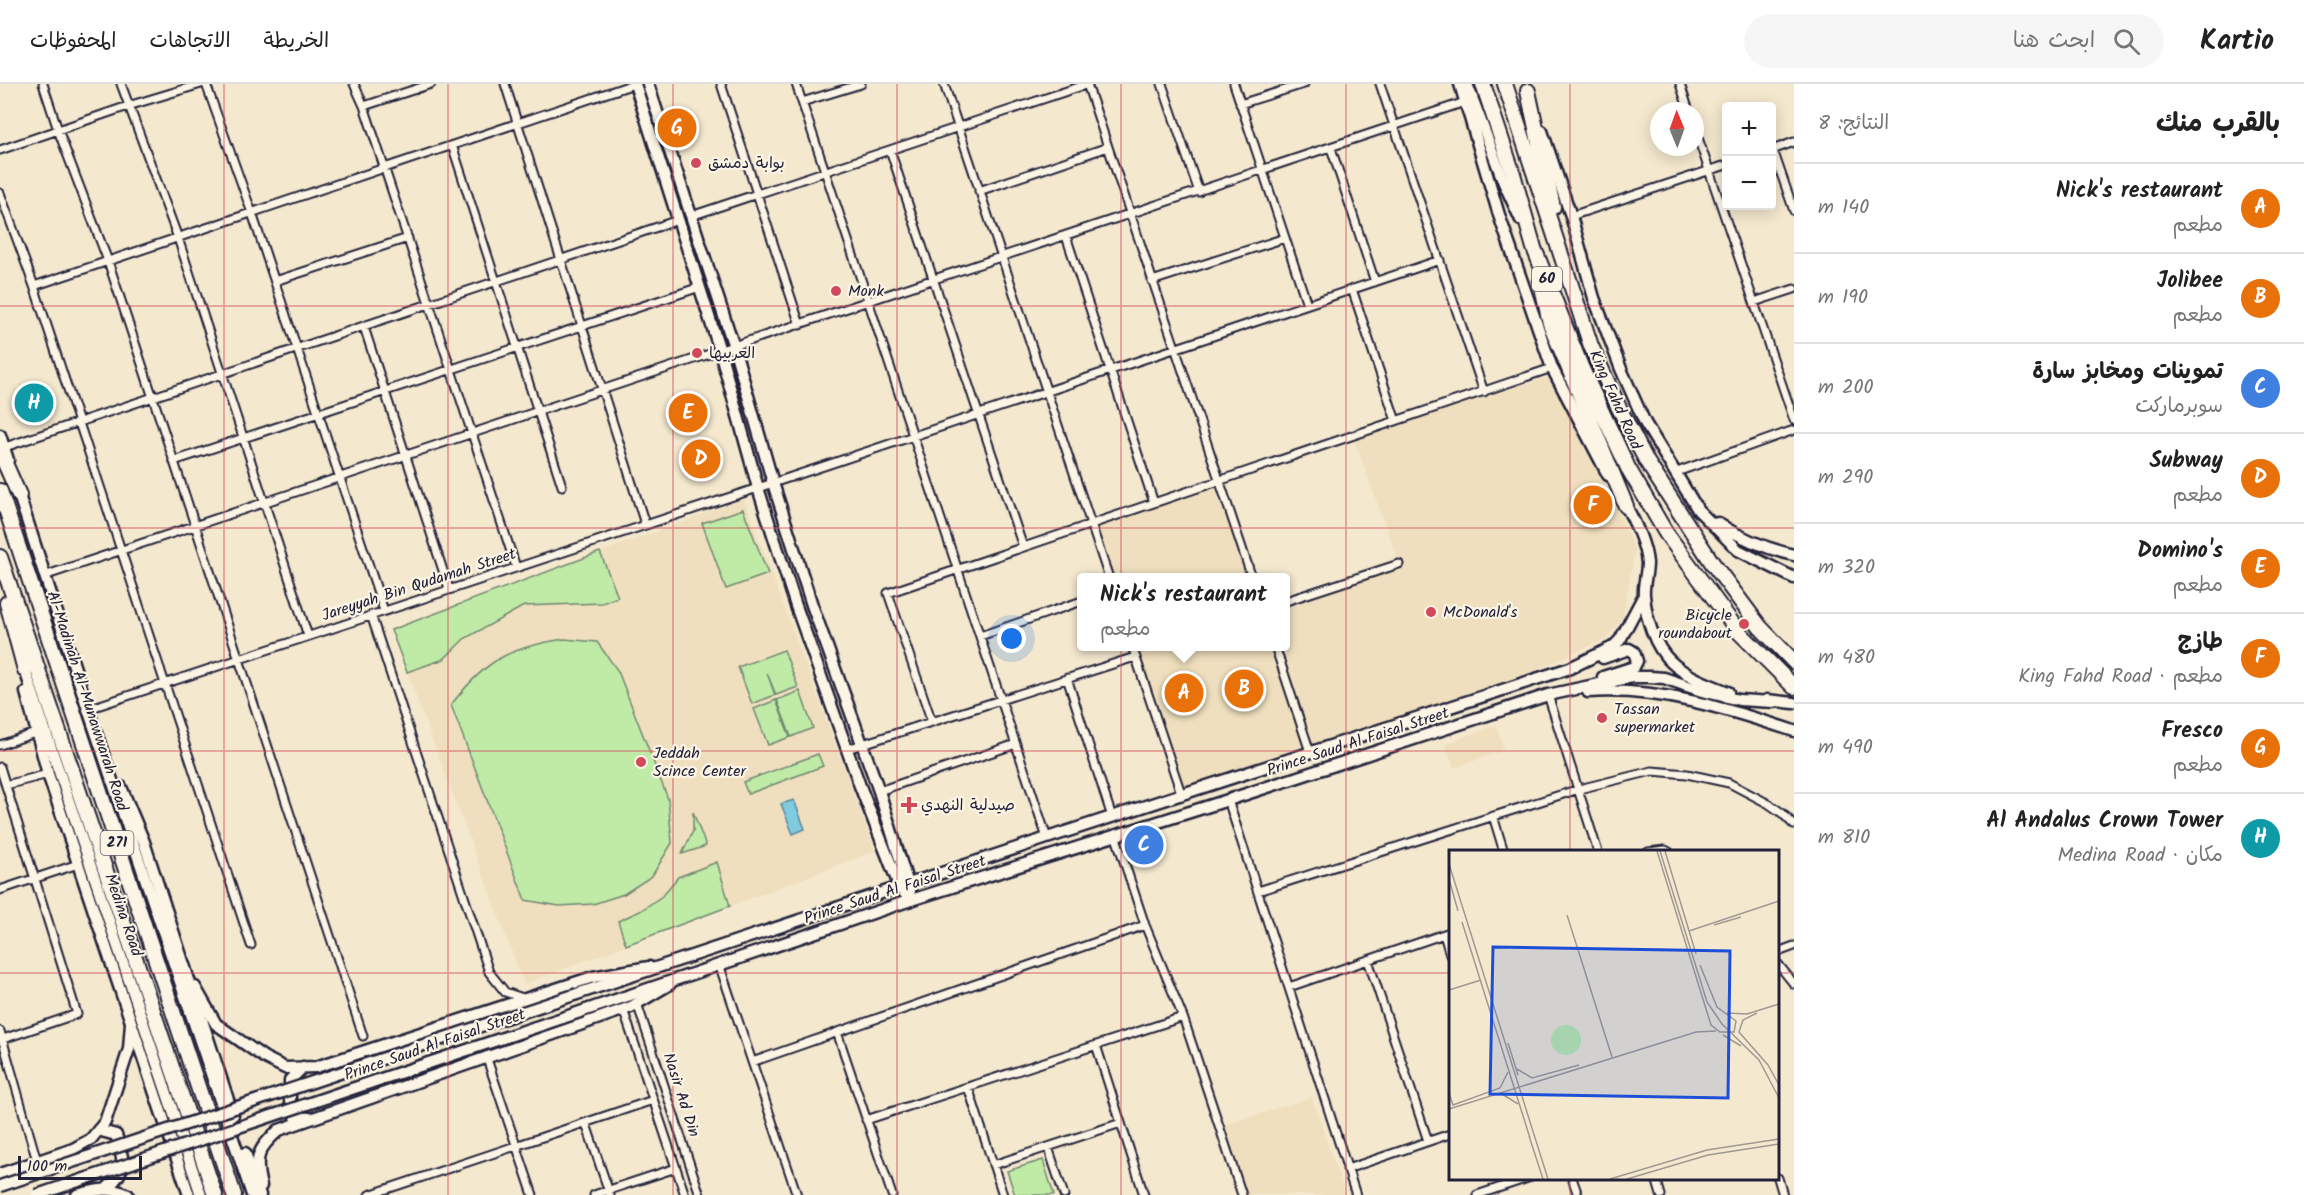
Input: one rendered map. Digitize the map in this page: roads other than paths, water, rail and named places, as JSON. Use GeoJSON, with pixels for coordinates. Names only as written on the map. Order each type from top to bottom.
{"type":"FeatureCollection","features":[{"type":"Feature","properties":{"kind":"highway","name":"King Fahd Road"},"geometry":{"type":"LineString","coordinates":[[1484,84],[1534,248],[1582,369],[1628,468],[1666,533],[1738,631],[1794,687]]}},
{"type":"Feature","properties":{"kind":"highway","name":"King Fahd Road"},"geometry":{"type":"LineString","coordinates":[[1505,84],[1591,346],[1619,408],[1647,462],[1736,597],[1760,627],[1794,662]]}},
{"type":"Feature","properties":{"kind":"highway"},"geometry":{"type":"LineString","coordinates":[[1527,88],[1572,291]]}},
{"type":"Feature","properties":{"kind":"highway"},"geometry":{"type":"LineString","coordinates":[[1534,248],[1550,323],[1626,507]]}},
{"type":"Feature","properties":{"kind":"highway"},"geometry":{"type":"LineString","coordinates":[[2,450],[19,495]]}},
{"type":"Feature","properties":{"kind":"highway","name":"Al-Madinah Al-Munawwarah Road"},"geometry":{"type":"LineString","coordinates":[[0,491],[234,1195]]}},
{"type":"Feature","properties":{"kind":"highway","name":"271"},"geometry":{"type":"LineString","coordinates":[[0,557],[215,1195]]}},
{"type":"Feature","properties":{"kind":"highway"},"geometry":{"type":"LineString","coordinates":[[0,578],[25,670]]}},
{"type":"Feature","properties":{"kind":"main road"},"geometry":{"type":"LineString","coordinates":[[634,84],[720,351],[758,488],[814,656],[847,749],[911,900]]}},
{"type":"Feature","properties":{"kind":"main road"},"geometry":{"type":"LineString","coordinates":[[648,84],[734,347],[773,483],[860,744],[879,791],[904,887]]}},
{"type":"Feature","properties":{"kind":"main road"},"geometry":{"type":"LineString","coordinates":[[1460,84],[1499,215],[1552,368],[1600,463],[1640,535],[1647,563],[1644,595],[1650,626],[1657,644],[1671,662],[1690,675],[1729,693],[1773,702],[1794,703]]}},
{"type":"Feature","properties":{"kind":"main road"},"geometry":{"type":"LineString","coordinates":[[1467,84],[1504,183],[1534,248]]}},
{"type":"Feature","properties":{"kind":"main road"},"geometry":{"type":"LineString","coordinates":[[1527,88],[1571,216],[1594,298],[1620,369],[1646,423],[1698,510],[1738,550],[1794,578]]}},
{"type":"Feature","properties":{"kind":"main road"},"geometry":{"type":"LineString","coordinates":[[0,435],[2,450]]}},
{"type":"Feature","properties":{"kind":"main road"},"geometry":{"type":"LineString","coordinates":[[19,495],[88,709],[252,1195]]}},
{"type":"Feature","properties":{"kind":"main road"},"geometry":{"type":"LineString","coordinates":[[1698,510],[1736,535],[1776,551],[1794,555]]}},
{"type":"Feature","properties":{"kind":"main road","name":"Prince Saud Al Faisal Street"},"geometry":{"type":"LineString","coordinates":[[0,1186],[1047,838],[1570,668],[1613,647],[1620,640],[1644,595]]}},
{"type":"Feature","properties":{"kind":"main road","name":"Medina Road"},"geometry":{"type":"LineString","coordinates":[[0,605],[25,670],[201,1195]]}},
{"type":"Feature","properties":{"kind":"main road","name":"Medina Road"},"geometry":{"type":"LineString","coordinates":[[15,645],[35,733],[189,1195]]}},
{"type":"Feature","properties":{"kind":"main road"},"geometry":{"type":"LineString","coordinates":[[1548,695],[1634,668],[1637,664],[1637,656],[1629,649],[1570,668]]}},
{"type":"Feature","properties":{"kind":"main road"},"geometry":{"type":"LineString","coordinates":[[814,656],[828,650]]}},
{"type":"Feature","properties":{"kind":"main road","name":"Prince Saud Al Faisal Street"},"geometry":{"type":"LineString","coordinates":[[37,1195],[911,900],[1228,800],[1548,695],[1632,677],[1650,677],[1664,678],[1739,700],[1773,702]]}},
{"type":"Feature","properties":{"kind":"main road"},"geometry":{"type":"LineString","coordinates":[[1548,695],[1609,691],[1657,694],[1749,716],[1794,731]]}},
{"type":"Feature","properties":{"kind":"main road"},"geometry":{"type":"LineString","coordinates":[[88,709],[144,842],[261,1195]]}},
{"type":"Feature","properties":{"kind":"main road"},"geometry":{"type":"LineString","coordinates":[[186,968],[216,1024],[265,1058],[285,1068],[316,1067],[592,977],[670,963]]}},
{"type":"Feature","properties":{"kind":"main road"},"geometry":{"type":"LineString","coordinates":[[261,1195],[256,1166],[258,1153],[266,1141],[279,1130],[623,1010],[681,978]]}},
{"type":"Feature","properties":{"kind":"main road"},"geometry":{"type":"LineString","coordinates":[[0,1174],[73,1149],[91,1139],[105,1122],[129,1049],[130,1022]]}},
{"type":"Feature","properties":{"kind":"main road"},"geometry":{"type":"LineString","coordinates":[[303,1067],[290,1080],[290,1100],[296,1117],[311,1118]]}},
{"type":"Feature","properties":{"kind":"main road"},"geometry":{"type":"LineString","coordinates":[[98,1130],[116,1135],[123,1157],[119,1178],[106,1189]]}},
{"type":"Feature","properties":{"kind":"main road"},"geometry":{"type":"LineString","coordinates":[[79,1195],[106,1189],[128,1195]]}},
{"type":"Feature","properties":{"kind":"street"},"geometry":{"type":"LineString","coordinates":[[43,84],[108,261],[363,1036]]}},
{"type":"Feature","properties":{"kind":"street"},"geometry":{"type":"LineString","coordinates":[[122,84],[128,106],[178,238],[308,636]]}},
{"type":"Feature","properties":{"kind":"street"},"geometry":{"type":"LineString","coordinates":[[0,150],[128,106],[201,84]]}},
{"type":"Feature","properties":{"kind":"street"},"geometry":{"type":"LineString","coordinates":[[206,84],[275,280],[384,611]]}},
{"type":"Feature","properties":{"kind":"street"},"geometry":{"type":"LineString","coordinates":[[354,84],[385,168],[516,567]]}},
{"type":"Feature","properties":{"kind":"street"},"geometry":{"type":"LineString","coordinates":[[364,106],[431,84]]}},
{"type":"Feature","properties":{"kind":"street"},"geometry":{"type":"LineString","coordinates":[[505,84],[645,524]]}},
{"type":"Feature","properties":{"kind":"street"},"geometry":{"type":"LineString","coordinates":[[34,286],[634,84]]}},
{"type":"Feature","properties":{"kind":"street"},"geometry":{"type":"LineString","coordinates":[[721,84],[801,325]]}},
{"type":"Feature","properties":{"kind":"street"},"geometry":{"type":"LineString","coordinates":[[796,84],[1047,838]]}},
{"type":"Feature","properties":{"kind":"street"},"geometry":{"type":"LineString","coordinates":[[802,102],[861,84]]}},
{"type":"Feature","properties":{"kind":"street"},"geometry":{"type":"LineString","coordinates":[[944,84],[1107,573]]}},
{"type":"Feature","properties":{"kind":"street"},"geometry":{"type":"LineString","coordinates":[[691,216],[1087,84],[1250,573]]}},
{"type":"Feature","properties":{"kind":"street"},"geometry":{"type":"LineString","coordinates":[[1162,84],[1199,192]]}},
{"type":"Feature","properties":{"kind":"street"},"geometry":{"type":"LineString","coordinates":[[1233,84],[1307,304]]}},
{"type":"Feature","properties":{"kind":"street"},"geometry":{"type":"LineString","coordinates":[[1240,104],[1304,84]]}},
{"type":"Feature","properties":{"kind":"street"},"geometry":{"type":"LineString","coordinates":[[1380,84],[1484,392]]}},
{"type":"Feature","properties":{"kind":"street"},"geometry":{"type":"LineString","coordinates":[[1680,84],[1686,102]]}},
{"type":"Feature","properties":{"kind":"street"},"geometry":{"type":"LineString","coordinates":[[44,576],[1465,102]]}},
{"type":"Feature","properties":{"kind":"street"},"geometry":{"type":"LineString","coordinates":[[1776,149],[1794,142]]}},
{"type":"Feature","properties":{"kind":"street"},"geometry":{"type":"LineString","coordinates":[[452,145],[562,486]]}},
{"type":"Feature","properties":{"kind":"street"},"geometry":{"type":"LineString","coordinates":[[979,190],[1108,147]]}},
{"type":"Feature","properties":{"kind":"street"},"geometry":{"type":"LineString","coordinates":[[1331,148],[1375,282]]}},
{"type":"Feature","properties":{"kind":"street"},"geometry":{"type":"LineString","coordinates":[[890,150],[1023,547]]}},
{"type":"Feature","properties":{"kind":"street"},"geometry":{"type":"LineString","coordinates":[[1704,156],[1794,420]]}},
{"type":"Feature","properties":{"kind":"street"},"geometry":{"type":"LineString","coordinates":[[1774,156],[1794,211]]}},
{"type":"Feature","properties":{"kind":"street"},"geometry":{"type":"LineString","coordinates":[[1571,216],[1722,166]]}},
{"type":"Feature","properties":{"kind":"street"},"geometry":{"type":"LineString","coordinates":[[0,193],[34,286],[251,945]]}},
{"type":"Feature","properties":{"kind":"street"},"geometry":{"type":"LineString","coordinates":[[2,450],[678,220]]}},
{"type":"Feature","properties":{"kind":"street"},"geometry":{"type":"LineString","coordinates":[[1066,236],[1154,503]]}},
{"type":"Feature","properties":{"kind":"street"},"geometry":{"type":"LineString","coordinates":[[275,280],[408,238]]}},
{"type":"Feature","properties":{"kind":"street"},"geometry":{"type":"LineString","coordinates":[[1152,281],[1285,238]]}},
{"type":"Feature","properties":{"kind":"street","name":"Jareyyah Bin Qudamah Street"},"geometry":{"type":"LineString","coordinates":[[88,709],[1440,260]]}},
{"type":"Feature","properties":{"kind":"street"},"geometry":{"type":"LineString","coordinates":[[174,461],[700,287]]}},
{"type":"Feature","properties":{"kind":"street"},"geometry":{"type":"LineString","coordinates":[[1352,289],[1396,421]]}},
{"type":"Feature","properties":{"kind":"street"},"geometry":{"type":"LineString","coordinates":[[1754,302],[1794,289]]}},
{"type":"Feature","properties":{"kind":"street"},"geometry":{"type":"LineString","coordinates":[[364,327],[449,589]]}},
{"type":"Feature","properties":{"kind":"street"},"geometry":{"type":"LineString","coordinates":[[932,722],[888,593],[1552,368]]}},
{"type":"Feature","properties":{"kind":"street"},"geometry":{"type":"LineString","coordinates":[[1674,473],[1794,430]]}},
{"type":"Feature","properties":{"kind":"street"},"geometry":{"type":"LineString","coordinates":[[1290,600],[1399,564]]}},
{"type":"Feature","properties":{"kind":"street"},"geometry":{"type":"LineString","coordinates":[[980,636],[1077,603]]}},
{"type":"Feature","properties":{"kind":"street"},"geometry":{"type":"LineString","coordinates":[[371,615],[489,972],[505,992],[526,999]]}},
{"type":"Feature","properties":{"kind":"street"},"geometry":{"type":"LineString","coordinates":[[1133,651],[1182,796]]}},
{"type":"Feature","properties":{"kind":"street"},"geometry":{"type":"LineString","coordinates":[[1277,651],[1310,752]]}},
{"type":"Feature","properties":{"kind":"street"},"geometry":{"type":"LineString","coordinates":[[847,749],[1135,657]]}},
{"type":"Feature","properties":{"kind":"street"},"geometry":{"type":"LineString","coordinates":[[1067,678],[1112,817]]}},
{"type":"Feature","properties":{"kind":"street"},"geometry":{"type":"LineString","coordinates":[[1548,695],[1597,850]]}},
{"type":"Feature","properties":{"kind":"street"},"geometry":{"type":"LineString","coordinates":[[0,745],[35,733]]}},
{"type":"Feature","properties":{"kind":"street"},"geometry":{"type":"LineString","coordinates":[[879,791],[1016,744]]}},
{"type":"Feature","properties":{"kind":"street"},"geometry":{"type":"LineString","coordinates":[[0,767],[77,1014],[1,1037],[37,1161]]}},
{"type":"Feature","properties":{"kind":"street"},"geometry":{"type":"LineString","coordinates":[[1258,891],[1579,789],[1652,771],[1687,774],[1729,783],[1751,793],[1782,813],[1794,825]]}},
{"type":"Feature","properties":{"kind":"street"},"geometry":{"type":"LineString","coordinates":[[6,787],[48,774]]}},
{"type":"Feature","properties":{"kind":"street"},"geometry":{"type":"LineString","coordinates":[[1228,800],[1356,1195]]}},
{"type":"Feature","properties":{"kind":"street"},"geometry":{"type":"LineString","coordinates":[[1493,816],[1503,850]]}},
{"type":"Feature","properties":{"kind":"street"},"geometry":{"type":"LineString","coordinates":[[1115,834],[1145,925],[1183,1017],[1242,1195]]}},
{"type":"Feature","properties":{"kind":"street"},"geometry":{"type":"LineString","coordinates":[[0,890],[78,864]]}},
{"type":"Feature","properties":{"kind":"street"},"geometry":{"type":"LineString","coordinates":[[752,1062],[1145,925]]}},
{"type":"Feature","properties":{"kind":"street"},"geometry":{"type":"LineString","coordinates":[[1289,987],[1447,933],[1449,948]]}},
{"type":"Feature","properties":{"kind":"street"},"geometry":{"type":"LineString","coordinates":[[1779,952],[1794,946]]}},
{"type":"Feature","properties":{"kind":"street"},"geometry":{"type":"LineString","coordinates":[[1368,960],[1428,1141]]}},
{"type":"Feature","properties":{"kind":"street"},"geometry":{"type":"LineString","coordinates":[[719,964],[797,1195]]}},
{"type":"Feature","properties":{"kind":"street"},"geometry":{"type":"LineString","coordinates":[[1779,965],[1794,984]]}},
{"type":"Feature","properties":{"kind":"street","name":"Nasir Ad Din"},"geometry":{"type":"LineString","coordinates":[[637,1003],[700,1195]]}},
{"type":"Feature","properties":{"kind":"street","name":"Nasir Ad Din"},"geometry":{"type":"LineString","coordinates":[[623,1010],[685,1195]]}},
{"type":"Feature","properties":{"kind":"street"},"geometry":{"type":"LineString","coordinates":[[867,1120],[1183,1017]]}},
{"type":"Feature","properties":{"kind":"street"},"geometry":{"type":"LineString","coordinates":[[837,1032],[892,1195]]}},
{"type":"Feature","properties":{"kind":"street"},"geometry":{"type":"LineString","coordinates":[[1096,1045],[1144,1195]]}},
{"type":"Feature","properties":{"kind":"street"},"geometry":{"type":"LineString","coordinates":[[486,1056],[533,1195]]}},
{"type":"Feature","properties":{"kind":"street"},"geometry":{"type":"LineString","coordinates":[[968,1087],[1003,1195]]}},
{"type":"Feature","properties":{"kind":"street"},"geometry":{"type":"LineString","coordinates":[[369,1195],[653,1100]]}},
{"type":"Feature","properties":{"kind":"street"},"geometry":{"type":"LineString","coordinates":[[993,1165],[1121,1123]]}},
{"type":"Feature","properties":{"kind":"street"},"geometry":{"type":"LineString","coordinates":[[585,1124],[609,1192]]}},
{"type":"Feature","properties":{"kind":"street"},"geometry":{"type":"LineString","coordinates":[[1347,1169],[1449,1134]]}},
{"type":"Feature","properties":{"kind":"street"},"geometry":{"type":"LineString","coordinates":[[1048,1147],[1064,1195]]}},
{"type":"Feature","properties":{"kind":"street"},"geometry":{"type":"LineString","coordinates":[[594,1195],[609,1192],[676,1168]]}},
{"type":"Feature","properties":{"kind":"street"},"geometry":{"type":"LineString","coordinates":[[1477,1195],[1523,1180]]}},
{"type":"Feature","properties":{"kind":"street"},"geometry":{"type":"LineString","coordinates":[[1572,1180],[1578,1195]]}},
{"type":"Feature","properties":{"kind":"street"},"geometry":{"type":"LineString","coordinates":[[1656,1180],[1661,1195]]}},
{"type":"Feature","properties":{"kind":"street"},"geometry":{"type":"LineString","coordinates":[[1779,1180],[1783,1195]]}},
{"type":"Feature","properties":{"kind":"water"},"geometry":{"type":"Polygon","coordinates":[[[794,800],[805,829],[793,834],[781,804],[794,800]]]}},
{"type":"Feature","properties":{"kind":"place","name":"Fresco"},"geometry":{"type":"Point","coordinates":[677,128]}},
{"type":"Feature","properties":{"kind":"place","name":"بوابة دمشق"},"geometry":{"type":"Point","coordinates":[696,163]}},
{"type":"Feature","properties":{"kind":"place","name":"Monk"},"geometry":{"type":"Point","coordinates":[836,291]}},
{"type":"Feature","properties":{"kind":"place","name":"العربيها"},"geometry":{"type":"Point","coordinates":[697,353]}},
{"type":"Feature","properties":{"kind":"place","name":"Al Andalus Crown Tower"},"geometry":{"type":"Point","coordinates":[34,403]}},
{"type":"Feature","properties":{"kind":"place","name":"Domino's"},"geometry":{"type":"Point","coordinates":[688,413]}},
{"type":"Feature","properties":{"kind":"place","name":"Subway"},"geometry":{"type":"Point","coordinates":[701,459]}},
{"type":"Feature","properties":{"kind":"place","name":"طازج"},"geometry":{"type":"Point","coordinates":[1593,505]}},
{"type":"Feature","properties":{"kind":"place","name":"McDonald's"},"geometry":{"type":"Point","coordinates":[1431,612]}},
{"type":"Feature","properties":{"kind":"place","name":"Bicycle roundabout"},"geometry":{"type":"Point","coordinates":[1744,624]}},
{"type":"Feature","properties":{"kind":"place","name":"Jolibee"},"geometry":{"type":"Point","coordinates":[1244,689]}},
{"type":"Feature","properties":{"kind":"place","name":"Nick's restaurant"},"geometry":{"type":"Point","coordinates":[1184,693]}},
{"type":"Feature","properties":{"kind":"place","name":"Tassan supermarket"},"geometry":{"type":"Point","coordinates":[1602,718]}},
{"type":"Feature","properties":{"kind":"place","name":"Jeddah Scince Center"},"geometry":{"type":"Point","coordinates":[641,762]}},
{"type":"Feature","properties":{"kind":"place","name":"صيدلية النهدي"},"geometry":{"type":"Point","coordinates":[909,805]}},
{"type":"Feature","properties":{"kind":"place","name":"تموينات ومخابز سارة"},"geometry":{"type":"Point","coordinates":[1144,845]}}]}
